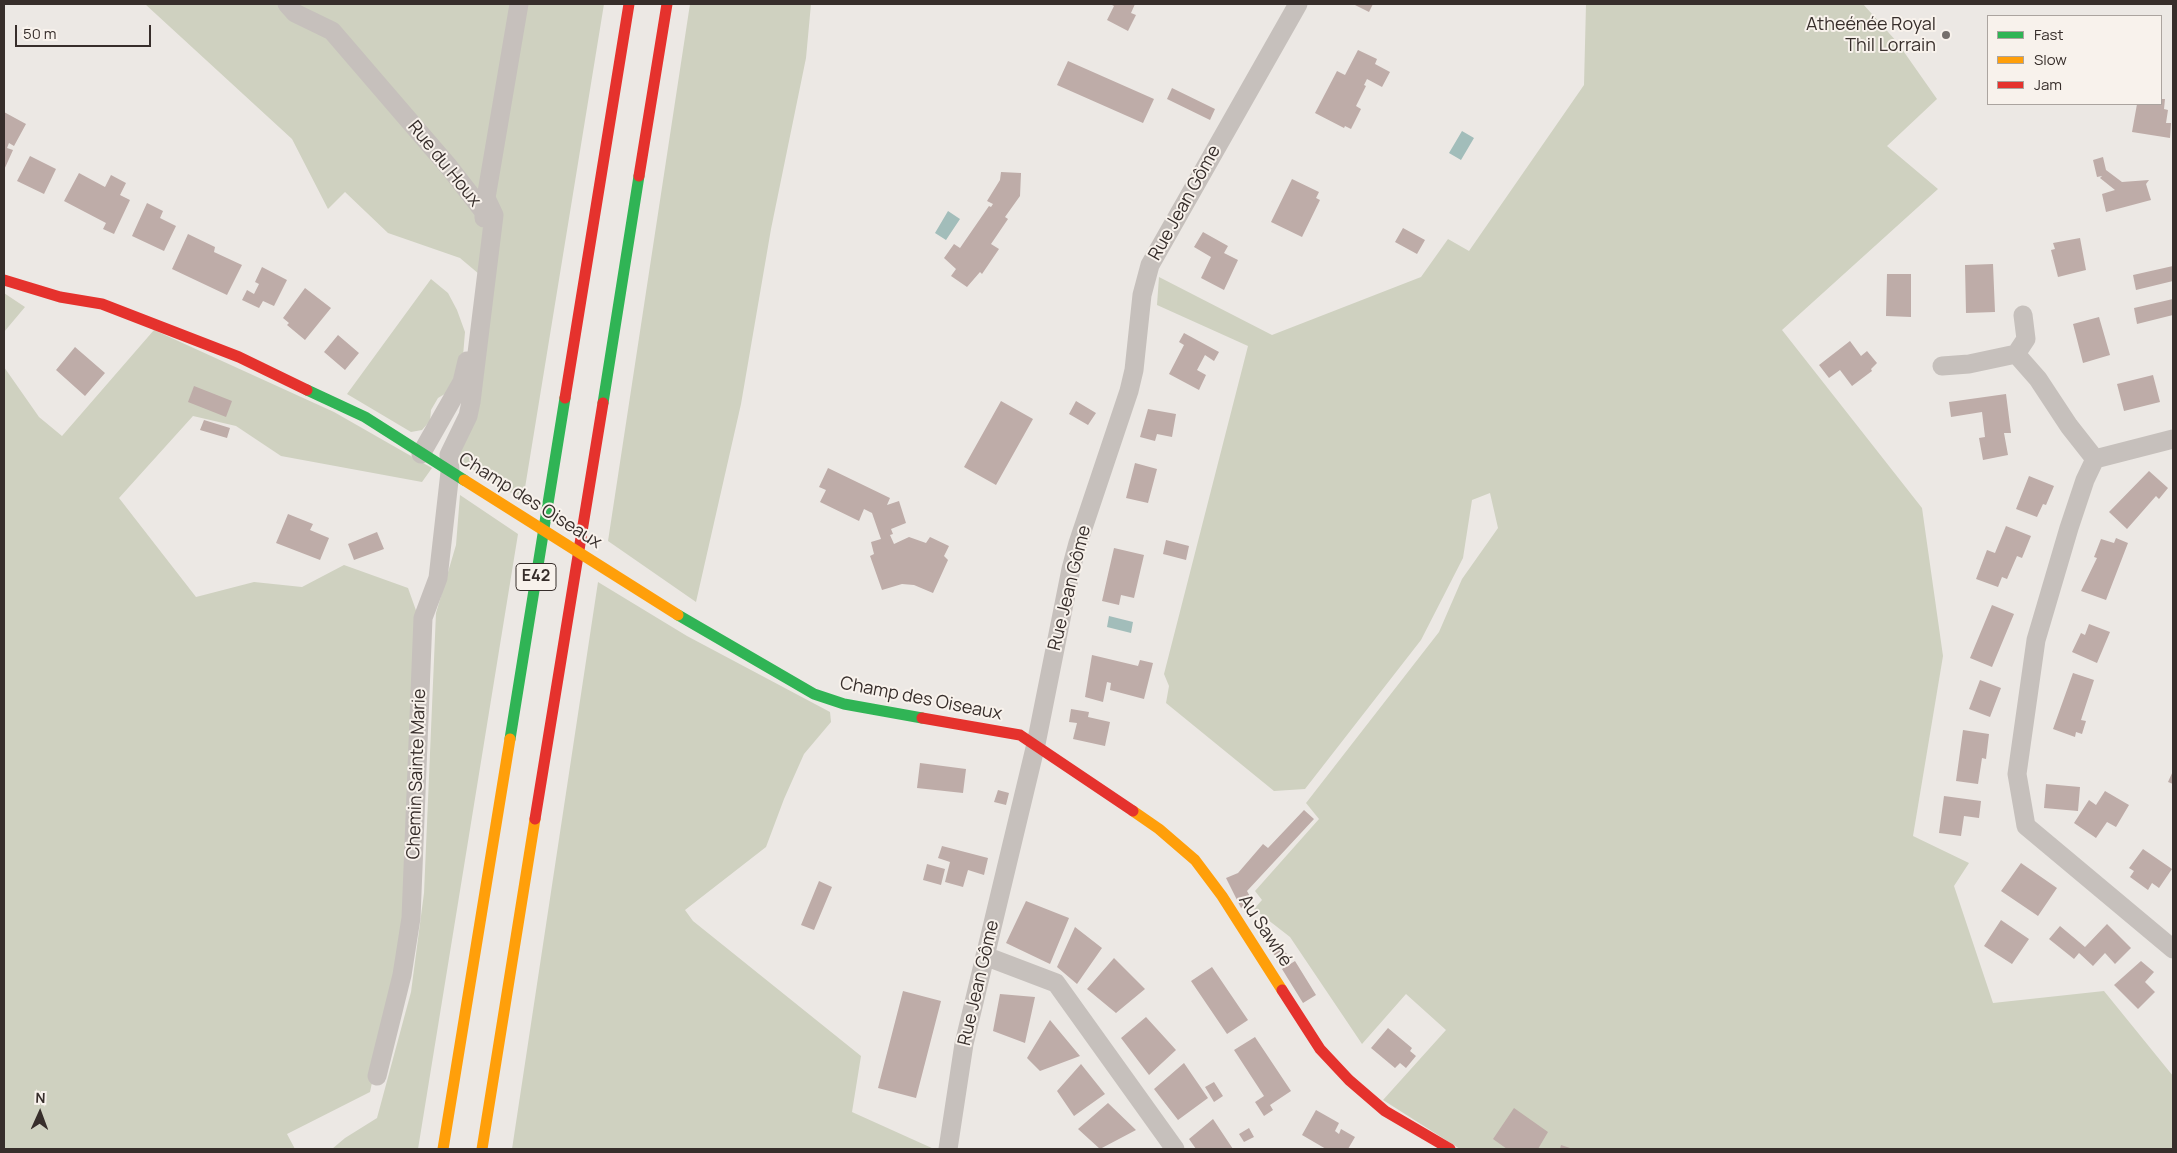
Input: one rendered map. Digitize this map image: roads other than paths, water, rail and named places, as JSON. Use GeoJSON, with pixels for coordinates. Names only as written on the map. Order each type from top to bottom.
{"type":"FeatureCollection","features":[{"type":"Feature","properties":{"kind":"main road","name":"E42"},"geometry":{"type":"LineString","coordinates":[[443,1149],[629,4]]}},
{"type":"Feature","properties":{"kind":"main road","name":"E42"},"geometry":{"type":"LineString","coordinates":[[482,1149],[667,4]]}},
{"type":"Feature","properties":{"kind":"main road","name":"Champ des Oiseaux"},"geometry":{"type":"LineString","coordinates":[[4,280],[60,298],[102,304],[239,357],[365,417],[678,615],[814,694],[844,704],[1020,735],[1036,744]]}},
{"type":"Feature","properties":{"kind":"main road","name":"Au Sawhé"},"geometry":{"type":"LineString","coordinates":[[1036,744],[1160,829],[1194,860],[1222,896],[1320,1049],[1349,1080],[1385,1111],[1450,1149]]}},
{"type":"Feature","properties":{"kind":"street","name":"Rue du Houx"},"geometry":{"type":"LineString","coordinates":[[287,4],[295,13],[332,31],[449,167],[484,212],[485,227],[476,303],[462,382],[421,454]]}},
{"type":"Feature","properties":{"kind":"street","name":"Chemin Sainte Marie"},"geometry":{"type":"LineString","coordinates":[[377,1076],[402,975],[411,918],[423,618],[438,578],[457,476],[449,454],[468,416],[471,402],[494,215],[486,198],[519,4]]}},
{"type":"Feature","properties":{"kind":"street","name":"Rue Jean Gôme"},"geometry":{"type":"LineString","coordinates":[[948,1149],[964,1044],[1036,744],[1078,543],[1129,391],[1134,370],[1142,295],[1150,264],[1298,4]]}},
{"type":"Feature","properties":{"kind":"street"},"geometry":{"type":"LineString","coordinates":[[1942,366],[1969,364],[2016,354],[2026,339],[2022,315]]}},
{"type":"Feature","properties":{"kind":"street"},"geometry":{"type":"LineString","coordinates":[[2016,354],[2038,379],[2069,426],[2095,459]]}},
{"type":"Feature","properties":{"kind":"street"},"geometry":{"type":"LineString","coordinates":[[2095,459],[2173,439]]}},
{"type":"Feature","properties":{"kind":"street"},"geometry":{"type":"LineString","coordinates":[[2095,459],[2077,504],[2036,640],[2017,774],[2018,783],[2026,826],[2173,949]]}},
{"type":"Feature","properties":{"kind":"street"},"geometry":{"type":"LineString","coordinates":[[985,956],[1056,983],[1175,1149]]}},
{"type":"Feature","properties":{"kind":"water"},"geometry":{"type":"Polygon","coordinates":[[[1462,131],[1474,138],[1461,160],[1449,153],[1462,131]]]}},
{"type":"Feature","properties":{"kind":"water"},"geometry":{"type":"Polygon","coordinates":[[[948,211],[960,219],[946,240],[935,233],[948,211]]]}},
{"type":"Feature","properties":{"kind":"water"},"geometry":{"type":"Polygon","coordinates":[[[1109,616],[1133,622],[1131,633],[1107,627],[1109,616]]]}},
{"type":"Feature","properties":{"kind":"place","name":"Atheénée Royal Thil Lorrain"},"geometry":{"type":"Point","coordinates":[1946,35]}}]}
